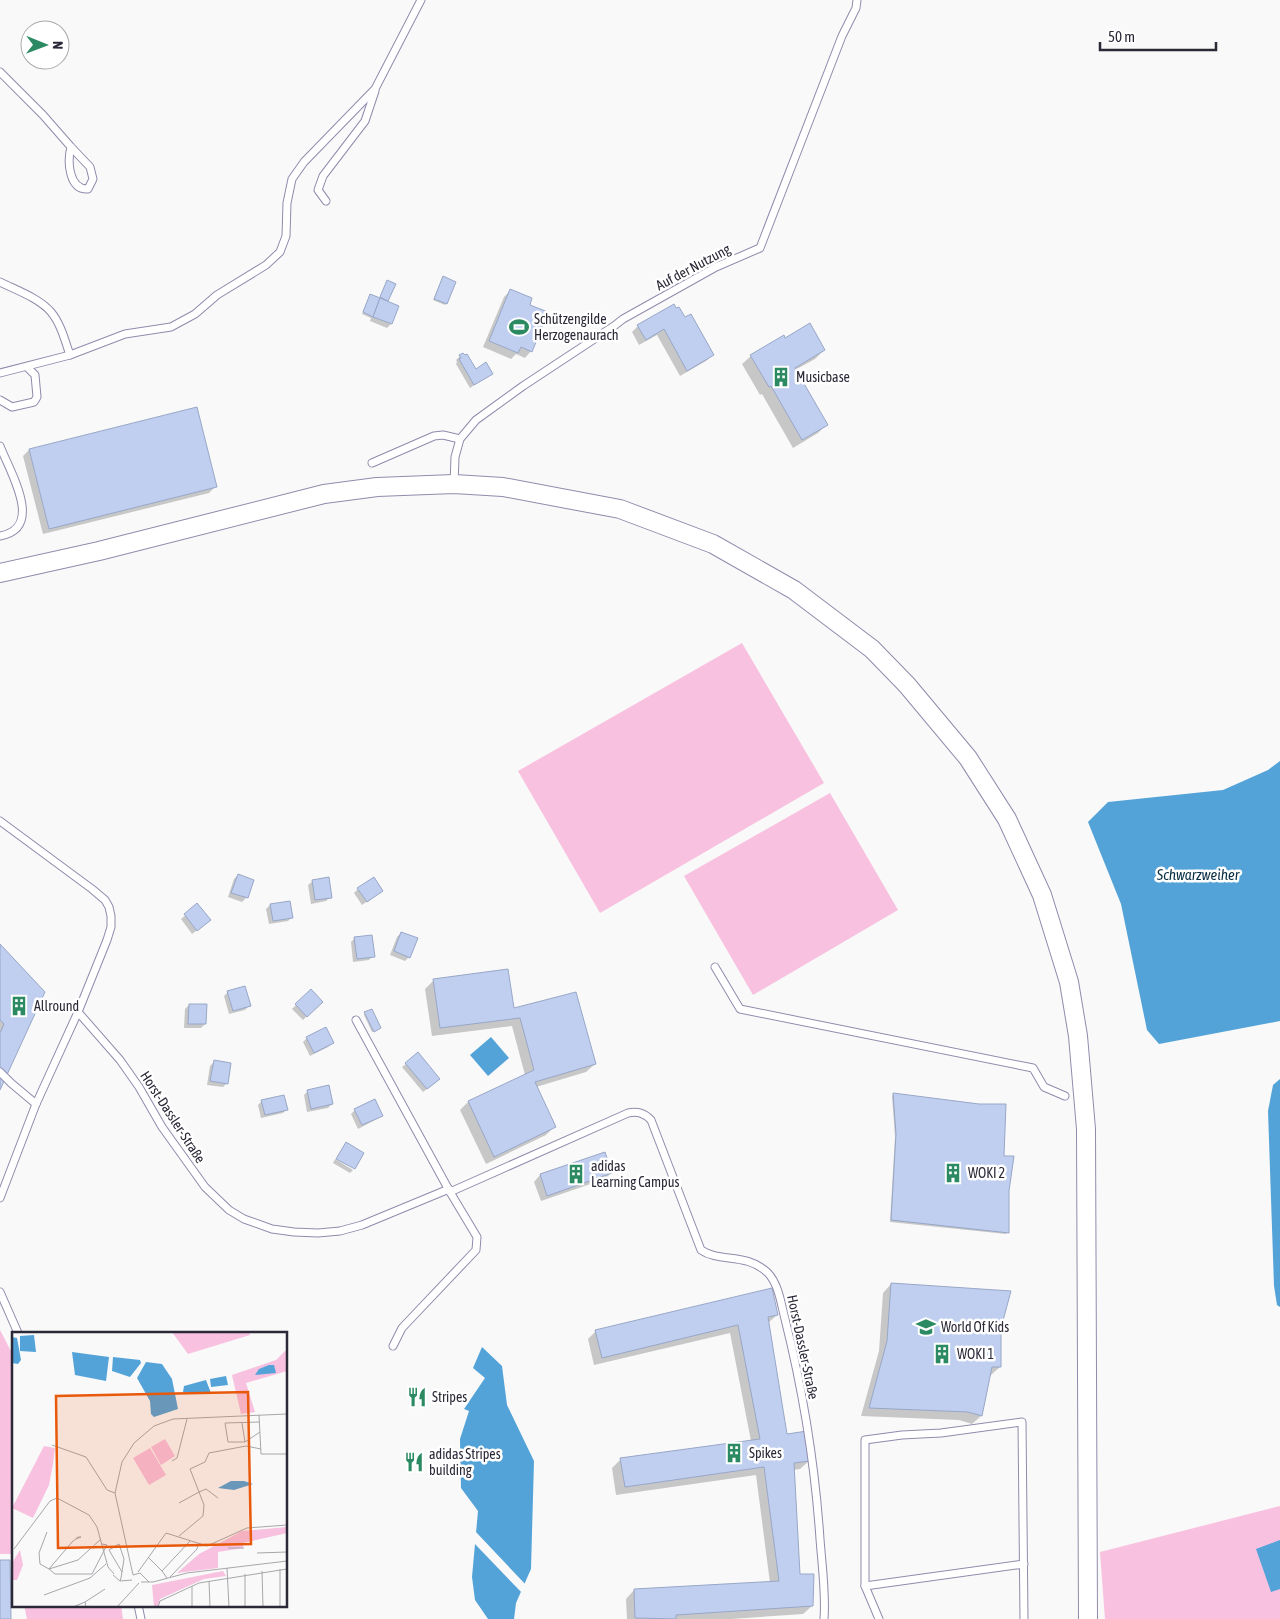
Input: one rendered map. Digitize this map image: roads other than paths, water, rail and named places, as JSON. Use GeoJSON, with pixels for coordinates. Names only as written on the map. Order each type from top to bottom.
{"type":"FeatureCollection","features":[{"type":"Feature","properties":{"kind":"street"},"geometry":{"type":"LineString","coordinates":[[0,573],[99,551],[324,494],[377,487],[454,484],[503,487],[620,509],[713,544],[794,590],[872,649],[907,685],[968,758],[1007,819],[1042,896],[1069,982],[1084,1090],[1086,1139],[1088,1619]]}},
{"type":"Feature","properties":{"kind":"lane"},"geometry":{"type":"LineString","coordinates":[[326,201],[318,190],[324,176],[365,121],[375,89],[421,0]]}},
{"type":"Feature","properties":{"kind":"lane","name":"Auf der Nutzung"},"geometry":{"type":"LineString","coordinates":[[460,438],[484,414],[623,318],[716,267],[760,248],[842,36],[856,8],[857,0]]}},
{"type":"Feature","properties":{"kind":"lane"},"geometry":{"type":"LineString","coordinates":[[0,72],[43,115],[90,167],[93,179],[88,189],[82,189],[74,184],[68,158],[71,147]]}},
{"type":"Feature","properties":{"kind":"lane"},"geometry":{"type":"LineString","coordinates":[[0,372],[27,367],[70,355],[125,334],[172,327],[195,314],[217,295],[266,265],[280,252],[286,236],[287,202],[292,179],[304,162],[375,89]]}},
{"type":"Feature","properties":{"kind":"lane"},"geometry":{"type":"LineString","coordinates":[[0,282],[34,299],[50,312],[59,325],[70,355]]}},
{"type":"Feature","properties":{"kind":"lane"},"geometry":{"type":"LineString","coordinates":[[0,400],[12,407],[34,402],[38,397],[35,375],[27,367]]}},
{"type":"Feature","properties":{"kind":"lane"},"geometry":{"type":"LineString","coordinates":[[372,463],[434,436],[443,435],[460,438],[455,457],[454,484]]}},
{"type":"Feature","properties":{"kind":"lane"},"geometry":{"type":"LineString","coordinates":[[0,446],[24,512],[17,530],[9,535],[0,536]]}},
{"type":"Feature","properties":{"kind":"lane"},"geometry":{"type":"LineString","coordinates":[[0,821],[105,900],[111,916],[111,927],[107,940],[78,1012],[36,1104],[0,1198]]}},
{"type":"Feature","properties":{"kind":"lane"},"geometry":{"type":"LineString","coordinates":[[715,966],[740,1008],[1033,1068],[1044,1088],[1065,1096]]}},
{"type":"Feature","properties":{"kind":"lane","name":"Horst-Dassler-Straße"},"geometry":{"type":"LineString","coordinates":[[78,1012],[120,1060],[139,1087],[162,1127],[205,1187],[223,1205],[244,1219],[272,1229],[318,1233],[340,1231],[362,1225],[450,1190],[628,1113],[645,1114],[651,1120],[701,1250],[709,1254],[752,1262],[769,1274],[779,1293],[792,1347],[811,1447],[819,1518],[825,1607],[824,1619]]}},
{"type":"Feature","properties":{"kind":"lane"},"geometry":{"type":"LineString","coordinates":[[356,1020],[477,1237],[476,1250],[402,1328],[393,1346]]}},
{"type":"Feature","properties":{"kind":"lane"},"geometry":{"type":"LineString","coordinates":[[0,1072],[10,1084],[36,1104]]}},
{"type":"Feature","properties":{"kind":"lane"},"geometry":{"type":"LineString","coordinates":[[0,1174],[8,1175]]}},
{"type":"Feature","properties":{"kind":"lane"},"geometry":{"type":"LineString","coordinates":[[0,1292],[18,1332]]}},
{"type":"Feature","properties":{"kind":"lane"},"geometry":{"type":"LineString","coordinates":[[879,1619],[865,1586],[865,1440],[902,1435],[941,1433],[1022,1422],[1024,1619]]}},
{"type":"Feature","properties":{"kind":"lane"},"geometry":{"type":"LineString","coordinates":[[865,1586],[1024,1564]]}},
{"type":"Feature","properties":{"kind":"lane"},"geometry":{"type":"LineString","coordinates":[[138,1606],[140,1619]]}},
{"type":"Feature","properties":{"kind":"water","name":"Schwarzweiher"},"geometry":{"type":"Polygon","coordinates":[[[1280,761],[1280,1021],[1159,1044],[1147,1030],[1121,904],[1088,822],[1108,802],[1223,790],[1268,770],[1280,761]]]}},
{"type":"Feature","properties":{"kind":"water"},"geometry":{"type":"Polygon","coordinates":[[[491,1037],[509,1058],[488,1076],[470,1055],[491,1037]]]}},
{"type":"Feature","properties":{"kind":"water"},"geometry":{"type":"Polygon","coordinates":[[[1280,1079],[1280,1307],[1277,1305],[1274,1286],[1268,1111],[1273,1085],[1280,1079]]]}},
{"type":"Feature","properties":{"kind":"water"},"geometry":{"type":"Polygon","coordinates":[[[482,1347],[502,1366],[507,1405],[534,1461],[531,1569],[516,1603],[514,1619],[488,1619],[475,1600],[472,1577],[478,1511],[461,1488],[460,1439],[469,1411],[464,1409],[485,1378],[473,1368],[482,1347]]]}},
{"type":"Feature","properties":{"kind":"water"},"geometry":{"type":"Polygon","coordinates":[[[1280,1540],[1280,1589],[1271,1592],[1256,1549],[1280,1540]]]}},
{"type":"Feature","properties":{"kind":"place","name":"Schützengilde Herzogenaurach"},"geometry":{"type":"Point","coordinates":[519,327]}},
{"type":"Feature","properties":{"kind":"place","name":"Musicbase"},"geometry":{"type":"Point","coordinates":[781,377]}},
{"type":"Feature","properties":{"kind":"place","name":"Allround"},"geometry":{"type":"Point","coordinates":[19,1006]}},
{"type":"Feature","properties":{"kind":"place","name":"WOKI 2"},"geometry":{"type":"Point","coordinates":[953,1173]}},
{"type":"Feature","properties":{"kind":"place","name":"adidas Learning Campus"},"geometry":{"type":"Point","coordinates":[576,1174]}},
{"type":"Feature","properties":{"kind":"place","name":"World Of Kids"},"geometry":{"type":"Point","coordinates":[926,1327]}},
{"type":"Feature","properties":{"kind":"place","name":"WOKI 1"},"geometry":{"type":"Point","coordinates":[942,1354]}},
{"type":"Feature","properties":{"kind":"place","name":"Stripes"},"geometry":{"type":"Point","coordinates":[417,1397]}},
{"type":"Feature","properties":{"kind":"place","name":"Spikes"},"geometry":{"type":"Point","coordinates":[734,1453]}},
{"type":"Feature","properties":{"kind":"place","name":"adidas Stripes building"},"geometry":{"type":"Point","coordinates":[414,1462]}}]}
